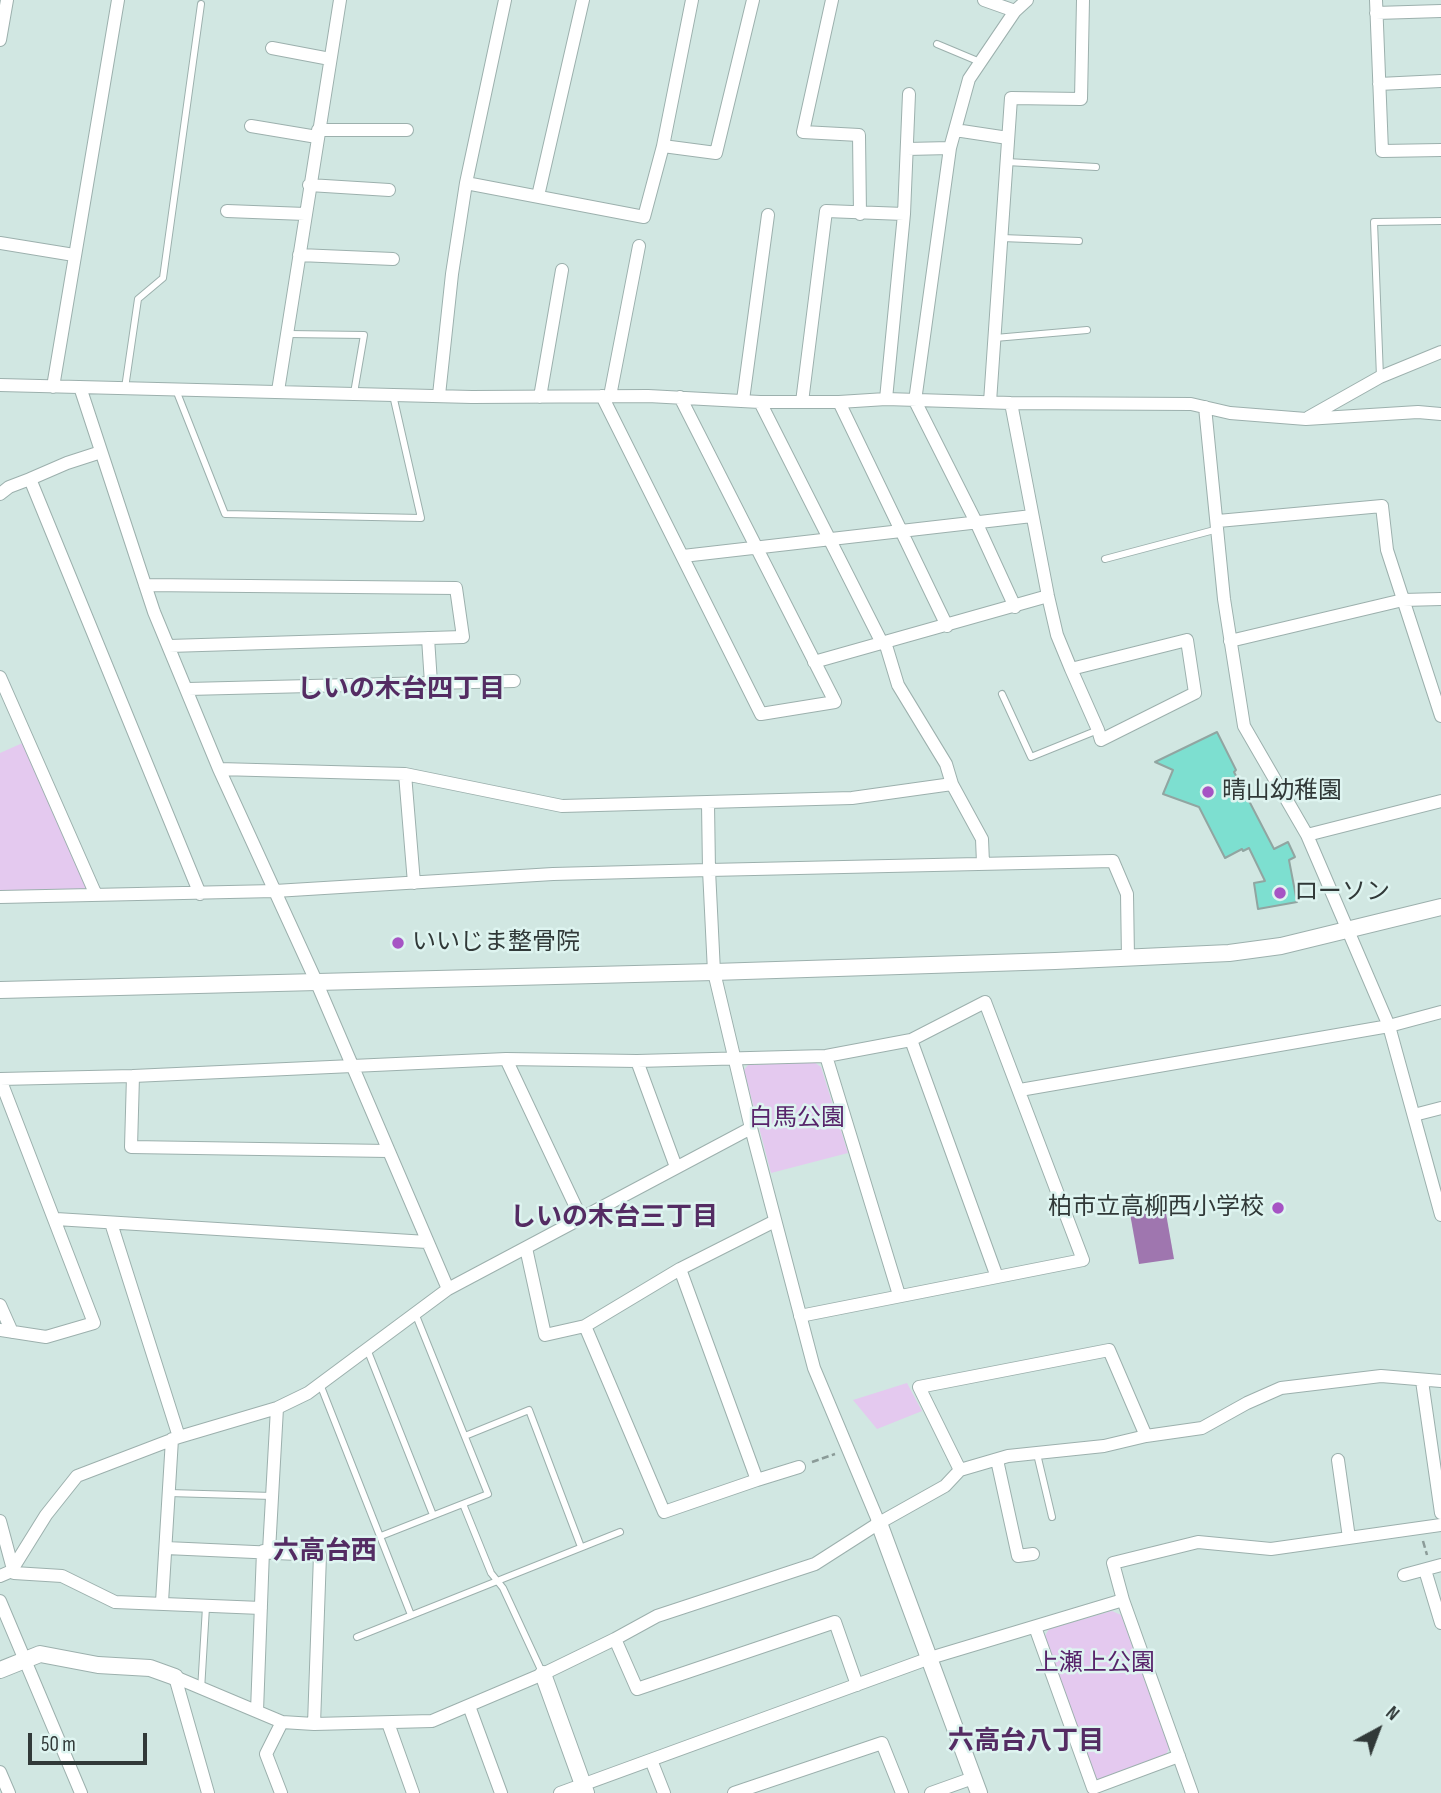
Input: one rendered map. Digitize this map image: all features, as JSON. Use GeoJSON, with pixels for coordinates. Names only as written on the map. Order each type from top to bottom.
{"type":"FeatureCollection","features":[{"type":"Feature","properties":{"kind":"street"},"geometry":{"type":"LineString","coordinates":[[0,40],[7,0]]}},
{"type":"Feature","properties":{"kind":"street"},"geometry":{"type":"LineString","coordinates":[[53,387],[118,0]]}},
{"type":"Feature","properties":{"kind":"street"},"geometry":{"type":"LineString","coordinates":[[278,391],[340,0]]}},
{"type":"Feature","properties":{"kind":"street"},"geometry":{"type":"LineString","coordinates":[[439,395],[452,274],[466,183],[505,0]]}},
{"type":"Feature","properties":{"kind":"street"},"geometry":{"type":"LineString","coordinates":[[538,196],[583,0]]}},
{"type":"Feature","properties":{"kind":"street"},"geometry":{"type":"LineString","coordinates":[[466,183],[645,217],[663,146],[692,0]]}},
{"type":"Feature","properties":{"kind":"street"},"geometry":{"type":"LineString","coordinates":[[663,146],[716,153],[753,0]]}},
{"type":"Feature","properties":{"kind":"street"},"geometry":{"type":"LineString","coordinates":[[832,0],[803,132],[859,135],[859,214]]}},
{"type":"Feature","properties":{"kind":"street"},"geometry":{"type":"LineString","coordinates":[[984,0],[1015,11]]}},
{"type":"Feature","properties":{"kind":"street"},"geometry":{"type":"LineString","coordinates":[[1015,607],[915,401],[950,148],[969,79],[1015,11],[1027,0]]}},
{"type":"Feature","properties":{"kind":"street"},"geometry":{"type":"LineString","coordinates":[[990,402],[1011,98],[1081,99],[1083,0]]}},
{"type":"Feature","properties":{"kind":"street"},"geometry":{"type":"LineString","coordinates":[[1441,11],[1376,6],[1382,151],[1441,150]]}},
{"type":"Feature","properties":{"kind":"street"},"geometry":{"type":"LineString","coordinates":[[271,48],[330,60]]}},
{"type":"Feature","properties":{"kind":"street"},"geometry":{"type":"LineString","coordinates":[[1379,84],[1441,81]]}},
{"type":"Feature","properties":{"kind":"street"},"geometry":{"type":"LineString","coordinates":[[886,399],[904,214],[909,94]]}},
{"type":"Feature","properties":{"kind":"street"},"geometry":{"type":"LineString","coordinates":[[251,126],[318,133],[407,130]]}},
{"type":"Feature","properties":{"kind":"street"},"geometry":{"type":"LineString","coordinates":[[955,130],[1008,138]]}},
{"type":"Feature","properties":{"kind":"street"},"geometry":{"type":"LineString","coordinates":[[907,149],[950,148]]}},
{"type":"Feature","properties":{"kind":"street"},"geometry":{"type":"LineString","coordinates":[[309,186],[389,190]]}},
{"type":"Feature","properties":{"kind":"street"},"geometry":{"type":"LineString","coordinates":[[227,211],[305,214]]}},
{"type":"Feature","properties":{"kind":"street"},"geometry":{"type":"LineString","coordinates":[[802,402],[826,211],[904,214]]}},
{"type":"Feature","properties":{"kind":"street"},"geometry":{"type":"LineString","coordinates":[[743,400],[768,215]]}},
{"type":"Feature","properties":{"kind":"street"},"geometry":{"type":"LineString","coordinates":[[0,243],[74,255]]}},
{"type":"Feature","properties":{"kind":"street"},"geometry":{"type":"LineString","coordinates":[[639,246],[606,396],[761,713],[835,702],[680,397]]}},
{"type":"Feature","properties":{"kind":"street"},"geometry":{"type":"LineString","coordinates":[[299,254],[393,259]]}},
{"type":"Feature","properties":{"kind":"street"},"geometry":{"type":"LineString","coordinates":[[540,397],[562,270]]}},
{"type":"Feature","properties":{"kind":"street"},"geometry":{"type":"LineString","coordinates":[[1306,419],[1380,377],[1441,352]]}},
{"type":"Feature","properties":{"kind":"street"},"geometry":{"type":"LineString","coordinates":[[0,385],[393,395],[680,397],[802,402],[886,399],[1191,404],[1230,413],[1306,419],[1418,412],[1441,414]]}},
{"type":"Feature","properties":{"kind":"street"},"geometry":{"type":"LineString","coordinates":[[80,387],[145,586],[219,769],[316,981],[448,1289]]}},
{"type":"Feature","properties":{"kind":"street"},"geometry":{"type":"LineString","coordinates":[[760,401],[884,642],[898,685],[946,764],[952,784],[982,839],[983,863]]}},
{"type":"Feature","properties":{"kind":"street"},"geometry":{"type":"LineString","coordinates":[[839,402],[947,626]]}},
{"type":"Feature","properties":{"kind":"street"},"geometry":{"type":"LineString","coordinates":[[1011,403],[1031,516],[1057,635],[1071,669],[1098,730],[1101,740],[1195,693],[1186,640],[1071,669]]}},
{"type":"Feature","properties":{"kind":"street"},"geometry":{"type":"LineString","coordinates":[[1205,407],[1230,641],[1244,726],[1307,835],[1389,1026],[1440,1210]]}},
{"type":"Feature","properties":{"kind":"street"},"geometry":{"type":"LineString","coordinates":[[0,494],[9,487],[101,452]]}},
{"type":"Feature","properties":{"kind":"street"},"geometry":{"type":"LineString","coordinates":[[30,479],[200,894]]}},
{"type":"Feature","properties":{"kind":"street"},"geometry":{"type":"LineString","coordinates":[[1218,525],[1382,506],[1387,550],[1441,716]]}},
{"type":"Feature","properties":{"kind":"street"},"geometry":{"type":"LineString","coordinates":[[683,556],[1031,516]]}},
{"type":"Feature","properties":{"kind":"street"},"geometry":{"type":"LineString","coordinates":[[145,586],[456,588],[463,636],[169,646]]}},
{"type":"Feature","properties":{"kind":"street"},"geometry":{"type":"LineString","coordinates":[[814,662],[1048,596]]}},
{"type":"Feature","properties":{"kind":"street"},"geometry":{"type":"LineString","coordinates":[[1230,641],[1403,600],[1441,599]]}},
{"type":"Feature","properties":{"kind":"street"},"geometry":{"type":"LineString","coordinates":[[428,638],[430,682]]}},
{"type":"Feature","properties":{"kind":"street"},"geometry":{"type":"LineString","coordinates":[[0,677],[96,895]]}},
{"type":"Feature","properties":{"kind":"street"},"geometry":{"type":"LineString","coordinates":[[188,688],[514,681]]}},
{"type":"Feature","properties":{"kind":"street"},"geometry":{"type":"LineString","coordinates":[[219,769],[405,774],[562,806],[852,798],[952,784]]}},
{"type":"Feature","properties":{"kind":"street"},"geometry":{"type":"LineString","coordinates":[[405,774],[414,883]]}},
{"type":"Feature","properties":{"kind":"street"},"geometry":{"type":"LineString","coordinates":[[1307,835],[1441,801]]}},
{"type":"Feature","properties":{"kind":"street"},"geometry":{"type":"LineString","coordinates":[[708,804],[714,972],[733,1057],[814,1368],[879,1523],[976,1786],[931,1793]]}},
{"type":"Feature","properties":{"kind":"street"},"geometry":{"type":"LineString","coordinates":[[0,897],[275,891],[554,874],[1113,861],[1127,894],[1128,958]]}},
{"type":"Feature","properties":{"kind":"street"},"geometry":{"type":"LineString","coordinates":[[0,990],[714,972],[1228,953],[1281,946],[1441,907]]}},
{"type":"Feature","properties":{"kind":"street"},"geometry":{"type":"LineString","coordinates":[[0,1305],[6,1331],[46,1337],[94,1323],[0,1079],[133,1076],[506,1059],[637,1061],[826,1056],[911,1040],[985,1002],[1083,1260],[800,1315]]}},
{"type":"Feature","properties":{"kind":"street"},"geometry":{"type":"LineString","coordinates":[[1020,1090],[1389,1026],[1441,1012]]}},
{"type":"Feature","properties":{"kind":"street"},"geometry":{"type":"LineString","coordinates":[[911,1040],[996,1277]]}},
{"type":"Feature","properties":{"kind":"street"},"geometry":{"type":"LineString","coordinates":[[826,1056],[899,1295]]}},
{"type":"Feature","properties":{"kind":"street"},"geometry":{"type":"LineString","coordinates":[[506,1059],[581,1218]]}},
{"type":"Feature","properties":{"kind":"street"},"geometry":{"type":"LineString","coordinates":[[637,1061],[676,1167]]}},
{"type":"Feature","properties":{"kind":"street"},"geometry":{"type":"LineString","coordinates":[[133,1076],[131,1147],[388,1151]]}},
{"type":"Feature","properties":{"kind":"street"},"geometry":{"type":"LineString","coordinates":[[1414,1115],[1441,1108]]}},
{"type":"Feature","properties":{"kind":"street"},"geometry":{"type":"LineString","coordinates":[[0,1576],[14,1569],[46,1515],[77,1476],[175,1438],[277,1408],[320,1384],[448,1289],[751,1128]]}},
{"type":"Feature","properties":{"kind":"street"},"geometry":{"type":"LineString","coordinates":[[56,1219],[428,1242]]}},
{"type":"Feature","properties":{"kind":"street"},"geometry":{"type":"LineString","coordinates":[[526,1248],[545,1335],[585,1326],[680,1269],[775,1221]]}},
{"type":"Feature","properties":{"kind":"street"},"geometry":{"type":"LineString","coordinates":[[111,1223],[175,1438],[162,1602]]}},
{"type":"Feature","properties":{"kind":"street"},"geometry":{"type":"LineString","coordinates":[[680,1269],[757,1480]]}},
{"type":"Feature","properties":{"kind":"street"},"geometry":{"type":"LineString","coordinates":[[585,1326],[664,1512],[799,1467]]}},
{"type":"Feature","properties":{"kind":"street"},"geometry":{"type":"LineString","coordinates":[[960,1470],[919,1387],[1109,1350],[1146,1436]]}},
{"type":"Feature","properties":{"kind":"street"},"geometry":{"type":"LineString","coordinates":[[0,1670],[40,1654],[98,1665],[150,1668],[282,1722],[314,1724],[432,1721],[542,1674],[657,1616],[816,1564],[879,1523],[945,1486],[960,1470],[1037,1452],[1104,1446],[1146,1436],[1202,1428],[1280,1388],[1381,1376],[1441,1381]]}},
{"type":"Feature","properties":{"kind":"street"},"geometry":{"type":"LineString","coordinates":[[1422,1381],[1441,1513]]}},
{"type":"Feature","properties":{"kind":"street"},"geometry":{"type":"LineString","coordinates":[[257,1712],[261,1608],[277,1408]]}},
{"type":"Feature","properties":{"kind":"street"},"geometry":{"type":"LineString","coordinates":[[997,1460],[1018,1556],[1033,1554]]}},
{"type":"Feature","properties":{"kind":"street"},"geometry":{"type":"LineString","coordinates":[[1338,1460],[1349,1538]]}},
{"type":"Feature","properties":{"kind":"street"},"geometry":{"type":"LineString","coordinates":[[0,1521],[14,1573],[62,1576],[115,1602],[261,1608]]}},
{"type":"Feature","properties":{"kind":"street"},"geometry":{"type":"LineString","coordinates":[[1192,1793],[1123,1600],[1113,1563],[1198,1542],[1271,1549],[1441,1525]]}},
{"type":"Feature","properties":{"kind":"street"},"geometry":{"type":"LineString","coordinates":[[166,1548],[320,1555],[314,1724]]}},
{"type":"Feature","properties":{"kind":"street"},"geometry":{"type":"LineString","coordinates":[[1404,1576],[1432,1568],[1441,1623]]}},
{"type":"Feature","properties":{"kind":"street"},"geometry":{"type":"LineString","coordinates":[[560,1793],[584,1789],[651,1760],[930,1658],[1123,1600]]}},
{"type":"Feature","properties":{"kind":"street"},"geometry":{"type":"LineString","coordinates":[[0,1601],[81,1793]]}},
{"type":"Feature","properties":{"kind":"street"},"geometry":{"type":"LineString","coordinates":[[615,1639],[637,1689],[835,1622],[857,1685]]}},
{"type":"Feature","properties":{"kind":"street"},"geometry":{"type":"LineString","coordinates":[[1035,1627],[1093,1788],[1178,1756]]}},
{"type":"Feature","properties":{"kind":"street"},"geometry":{"type":"LineString","coordinates":[[542,1674],[584,1789]]}},
{"type":"Feature","properties":{"kind":"street"},"geometry":{"type":"LineString","coordinates":[[175,1677],[208,1793]]}},
{"type":"Feature","properties":{"kind":"street"},"geometry":{"type":"LineString","coordinates":[[469,1706],[501,1793]]}},
{"type":"Feature","properties":{"kind":"street"},"geometry":{"type":"LineString","coordinates":[[281,1793],[265,1754],[282,1722]]}},
{"type":"Feature","properties":{"kind":"street"},"geometry":{"type":"LineString","coordinates":[[388,1723],[413,1793]]}},
{"type":"Feature","properties":{"kind":"street"},"geometry":{"type":"LineString","coordinates":[[734,1793],[881,1743],[902,1793]]}},
{"type":"Feature","properties":{"kind":"street"},"geometry":{"type":"LineString","coordinates":[[651,1760],[664,1793]]}},
{"type":"Feature","properties":{"kind":"street"},"geometry":{"type":"LineString","coordinates":[[0,1772],[9,1793]]}},
{"type":"Feature","properties":{"kind":"lane"},"geometry":{"type":"LineString","coordinates":[[125,388],[138,299],[163,278],[201,4]]}},
{"type":"Feature","properties":{"kind":"lane"},"geometry":{"type":"LineString","coordinates":[[937,44],[980,62]]}},
{"type":"Feature","properties":{"kind":"lane"},"geometry":{"type":"LineString","coordinates":[[1007,162],[1096,167]]}},
{"type":"Feature","properties":{"kind":"lane"},"geometry":{"type":"LineString","coordinates":[[1380,377],[1374,222],[1441,221]]}},
{"type":"Feature","properties":{"kind":"lane"},"geometry":{"type":"LineString","coordinates":[[1002,238],[1079,241]]}},
{"type":"Feature","properties":{"kind":"lane"},"geometry":{"type":"LineString","coordinates":[[995,338],[1087,330]]}},
{"type":"Feature","properties":{"kind":"lane"},"geometry":{"type":"LineString","coordinates":[[287,334],[364,335],[354,393]]}},
{"type":"Feature","properties":{"kind":"lane"},"geometry":{"type":"LineString","coordinates":[[176,390],[225,514],[421,518],[393,395]]}},
{"type":"Feature","properties":{"kind":"lane"},"geometry":{"type":"LineString","coordinates":[[1105,559],[1218,525]]}},
{"type":"Feature","properties":{"kind":"lane"},"geometry":{"type":"LineString","coordinates":[[1002,694],[1031,757],[1098,730]]}},
{"type":"Feature","properties":{"kind":"lane"},"geometry":{"type":"LineString","coordinates":[[381,1536],[488,1494],[415,1313]]}},
{"type":"Feature","properties":{"kind":"lane"},"geometry":{"type":"LineString","coordinates":[[367,1349],[433,1515]]}},
{"type":"Feature","properties":{"kind":"lane"},"geometry":{"type":"LineString","coordinates":[[320,1384],[411,1615]]}},
{"type":"Feature","properties":{"kind":"lane"},"geometry":{"type":"LineString","coordinates":[[465,1436],[529,1410],[581,1547]]}},
{"type":"Feature","properties":{"kind":"lane"},"geometry":{"type":"LineString","coordinates":[[1037,1452],[1052,1517]]}},
{"type":"Feature","properties":{"kind":"lane"},"geometry":{"type":"LineString","coordinates":[[169,1493],[272,1496]]}},
{"type":"Feature","properties":{"kind":"lane"},"geometry":{"type":"LineString","coordinates":[[463,1504],[491,1573],[503,1588],[542,1674]]}},
{"type":"Feature","properties":{"kind":"lane"},"geometry":{"type":"LineString","coordinates":[[356,1637],[620,1532]]}},
{"type":"Feature","properties":{"kind":"lane"},"geometry":{"type":"LineString","coordinates":[[201,1690],[206,1605]]}},
{"type":"Feature","properties":{"kind":"path"},"geometry":{"type":"LineString","coordinates":[[799,1467],[849,1449]]}},
{"type":"Feature","properties":{"kind":"path"},"geometry":{"type":"LineString","coordinates":[[1420,1528],[1432,1568]]}},
{"type":"Feature","properties":{"kind":"green space"},"geometry":{"type":"Polygon","coordinates":[[[27,741],[96,895],[0,897],[0,753],[27,741]]]}},
{"type":"Feature","properties":{"kind":"green space","name":"白馬公園"},"geometry":{"type":"Polygon","coordinates":[[[814,1062],[821,1067],[848,1153],[771,1173],[744,1070],[748,1065],[814,1062]]]}},
{"type":"Feature","properties":{"kind":"green space"},"geometry":{"type":"Polygon","coordinates":[[[907,1383],[922,1411],[877,1429],[853,1400],[907,1383]]]}},
{"type":"Feature","properties":{"kind":"green space","name":"上瀬上公園"},"geometry":{"type":"Polygon","coordinates":[[[1112,1611],[1121,1615],[1169,1748],[1166,1755],[1102,1781],[1093,1776],[1043,1639],[1049,1629],[1112,1611]]]}},
{"type":"Feature","properties":{"kind":"shaded area"},"geometry":{"type":"Polygon","coordinates":[[[1164,1202],[1174,1259],[1139,1264],[1129,1208],[1164,1202]]]}},
{"type":"Feature","properties":{"kind":"building"},"geometry":{"type":"Polygon","coordinates":[[[1217,732],[1236,770],[1234,772],[1274,849],[1288,842],[1295,857],[1289,860],[1297,902],[1258,909],[1254,883],[1265,881],[1249,848],[1225,858],[1199,807],[1163,794],[1173,770],[1155,762],[1217,732]]]}},
{"type":"Feature","properties":{"kind":"place","name":"晴山幼稚園"},"geometry":{"type":"Point","coordinates":[1208,792]}},
{"type":"Feature","properties":{"kind":"place","name":"ローソン"},"geometry":{"type":"Point","coordinates":[1280,893]}},
{"type":"Feature","properties":{"kind":"place","name":"いいじま整骨院"},"geometry":{"type":"Point","coordinates":[398,943]}},
{"type":"Feature","properties":{"kind":"place","name":"柏市立高柳西小学校"},"geometry":{"type":"Point","coordinates":[1278,1208]}},
{"type":"Feature","properties":{"kind":"district","name":"しいの木台四丁目"},"geometry":{"type":"Point","coordinates":[401,690]}},
{"type":"Feature","properties":{"kind":"district","name":"しいの木台三丁目"},"geometry":{"type":"Point","coordinates":[614,1218]}},
{"type":"Feature","properties":{"kind":"district","name":"六高台西"},"geometry":{"type":"Point","coordinates":[325,1552]}},
{"type":"Feature","properties":{"kind":"district","name":"六高台八丁目"},"geometry":{"type":"Point","coordinates":[1026,1742]}}]}
